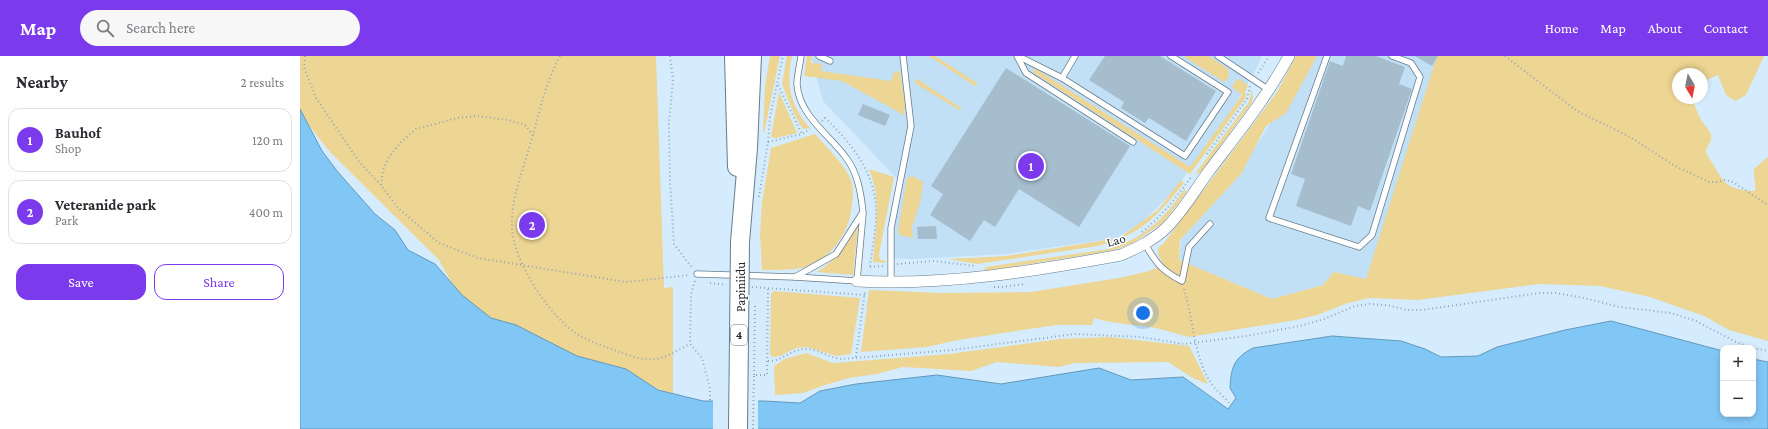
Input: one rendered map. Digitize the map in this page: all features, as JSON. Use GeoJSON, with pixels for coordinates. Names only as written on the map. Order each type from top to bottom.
{"type":"FeatureCollection","features":[{"type":"Feature","properties":{"kind":"highway","name":"Papiniidu"},"geometry":{"type":"LineString","coordinates":[[734,56],[740,242],[738,429]]}},
{"type":"Feature","properties":{"kind":"highway","name":"Papiniidu"},"geometry":{"type":"LineString","coordinates":[[740,242],[748,148],[752,64]]}},
{"type":"Feature","properties":{"kind":"street","name":"Lao"},"geometry":{"type":"LineString","coordinates":[[862,281],[891,282],[990,276],[1121,255],[1145,244],[1166,229],[1269,90],[1289,56]]}},
{"type":"Feature","properties":{"kind":"lane"},"geometry":{"type":"LineString","coordinates":[[697,274],[862,281],[864,212],[859,185],[848,160],[817,125],[802,105],[797,84],[801,56]]}},
{"type":"Feature","properties":{"kind":"lane"},"geometry":{"type":"LineString","coordinates":[[819,56],[830,61]]}},
{"type":"Feature","properties":{"kind":"lane"},"geometry":{"type":"LineString","coordinates":[[891,282],[891,228],[911,126],[903,56]]}},
{"type":"Feature","properties":{"kind":"lane"},"geometry":{"type":"LineString","coordinates":[[1018,56],[1062,78],[1185,156],[1228,92],[1171,56]]}},
{"type":"Feature","properties":{"kind":"lane"},"geometry":{"type":"LineString","coordinates":[[1018,56],[1026,73],[1133,142]]}},
{"type":"Feature","properties":{"kind":"lane"},"geometry":{"type":"LineString","coordinates":[[1062,78],[1075,56]]}},
{"type":"Feature","properties":{"kind":"lane"},"geometry":{"type":"LineString","coordinates":[[1218,56],[1269,90]]}},
{"type":"Feature","properties":{"kind":"lane"},"geometry":{"type":"LineString","coordinates":[[1327,56],[1269,218],[1360,247],[1372,235],[1420,77],[1411,63],[1392,56]]}},
{"type":"Feature","properties":{"kind":"lane"},"geometry":{"type":"LineString","coordinates":[[795,277],[836,254],[864,212]]}},
{"type":"Feature","properties":{"kind":"lane"},"geometry":{"type":"LineString","coordinates":[[1145,244],[1156,263],[1168,274],[1182,281],[1190,247],[1210,224]]}},
{"type":"Feature","properties":{"kind":"path"},"geometry":{"type":"LineString","coordinates":[[305,56],[304,67],[316,98],[360,163],[381,185],[398,208],[439,243],[478,258],[626,282],[697,274]]}},
{"type":"Feature","properties":{"kind":"path"},"geometry":{"type":"LineString","coordinates":[[560,56],[551,72],[516,190],[512,229],[515,248],[523,266],[535,286],[560,321],[576,333],[590,340],[630,356],[646,359],[660,358],[690,344]]}},
{"type":"Feature","properties":{"kind":"path"},"geometry":{"type":"LineString","coordinates":[[670,56],[673,79],[669,124],[670,181],[674,244],[697,274]]}},
{"type":"Feature","properties":{"kind":"path"},"geometry":{"type":"LineString","coordinates":[[759,197],[768,142],[770,117],[783,56]]}},
{"type":"Feature","properties":{"kind":"path"},"geometry":{"type":"LineString","coordinates":[[1206,156],[1247,99],[1249,88],[1269,56]]}},
{"type":"Feature","properties":{"kind":"path"},"geometry":{"type":"LineString","coordinates":[[1505,56],[1577,111],[1630,137],[1675,166],[1709,182],[1725,180],[1733,182],[1768,205]]}},
{"type":"Feature","properties":{"kind":"path"},"geometry":{"type":"LineString","coordinates":[[778,84],[802,134]]}},
{"type":"Feature","properties":{"kind":"path"},"geometry":{"type":"LineString","coordinates":[[381,185],[383,170],[389,157],[416,129],[457,118],[476,116],[508,120],[525,125],[533,135]]}},
{"type":"Feature","properties":{"kind":"path"},"geometry":{"type":"LineString","coordinates":[[768,142],[802,134],[825,118],[842,135],[866,167],[876,209],[870,267],[862,281],[865,296],[856,357]]}},
{"type":"Feature","properties":{"kind":"path"},"geometry":{"type":"LineString","coordinates":[[1140,233],[1157,220],[1169,208],[1193,174]]}},
{"type":"Feature","properties":{"kind":"path"},"geometry":{"type":"LineString","coordinates":[[870,267],[934,261],[977,266]]}},
{"type":"Feature","properties":{"kind":"path"},"geometry":{"type":"LineString","coordinates":[[697,274],[691,294],[690,344],[702,358],[710,389],[710,401]]}},
{"type":"Feature","properties":{"kind":"path"},"geometry":{"type":"LineString","coordinates":[[755,281],[755,289]]}},
{"type":"Feature","properties":{"kind":"path"},"geometry":{"type":"LineString","coordinates":[[1182,281],[1189,304],[1192,326],[1202,364],[1213,385],[1230,404]]}},
{"type":"Feature","properties":{"kind":"path"},"geometry":{"type":"LineString","coordinates":[[754,375],[767,375],[768,289],[865,296]]}},
{"type":"Feature","properties":{"kind":"path"},"geometry":{"type":"LineString","coordinates":[[768,361],[774,362],[790,353],[807,349],[833,358],[856,357],[952,350],[1075,334],[1141,337],[1184,344],[1246,336],[1300,326],[1324,319],[1355,306],[1369,304],[1386,305],[1407,310],[1422,310],[1540,293],[1556,293],[1620,307],[1671,313],[1696,321],[1745,345]]}},
{"type":"Feature","properties":{"kind":"path"},"geometry":{"type":"LineString","coordinates":[[754,429],[755,296]]}},
{"type":"Feature","properties":{"kind":"path"},"geometry":{"type":"LineString","coordinates":[[1756,349],[1768,351]]}},
{"type":"Feature","properties":{"kind":"shaded area"},"geometry":{"type":"Polygon","coordinates":[[[300,56],[656,56],[664,288],[673,287],[673,394],[609,372],[468,312],[439,260],[330,152],[300,114],[300,56]]]}},
{"type":"Feature","properties":{"kind":"shaded area"},"geometry":{"type":"Polygon","coordinates":[[[770,56],[780,56],[763,133],[765,86],[770,56]]]}},
{"type":"Feature","properties":{"kind":"shaded area"},"geometry":{"type":"Polygon","coordinates":[[[787,56],[792,56],[789,76],[791,94],[798,111],[810,128],[803,129],[794,114],[782,84],[787,56]]]}},
{"type":"Feature","properties":{"kind":"shaded area"},"geometry":{"type":"Polygon","coordinates":[[[807,56],[812,56],[811,63],[822,64],[821,71],[891,81],[894,72],[898,71],[900,73],[905,103],[904,115],[842,81],[804,76],[807,56]]]}},
{"type":"Feature","properties":{"kind":"shaded area"},"geometry":{"type":"Polygon","coordinates":[[[813,56],[1262,56],[1255,71],[1224,122],[1174,191],[1142,222],[1117,238],[1006,254],[912,259],[891,258],[891,228],[900,182],[823,101],[812,61],[813,56]]]}},
{"type":"Feature","properties":{"kind":"shaded area"},"geometry":{"type":"Polygon","coordinates":[[[929,56],[935,56],[977,83],[977,85],[975,86],[929,56]]]}},
{"type":"Feature","properties":{"kind":"shaded area"},"geometry":{"type":"Polygon","coordinates":[[[1183,56],[1209,56],[1228,69],[1229,77],[1224,82],[1183,56]]]}},
{"type":"Feature","properties":{"kind":"shaded area"},"geometry":{"type":"Polygon","coordinates":[[[1296,56],[1317,56],[1286,113],[1266,126],[1241,174],[1180,240],[1179,260],[1272,299],[1323,285],[1334,272],[1366,279],[1437,56],[1764,56],[1746,95],[1735,101],[1726,95],[1718,75],[1708,79],[1708,68],[1672,68],[1672,104],[1694,104],[1700,118],[1711,134],[1711,140],[1706,150],[1707,155],[1721,177],[1729,185],[1744,190],[1755,191],[1754,169],[1768,157],[1768,341],[1729,330],[1704,316],[1650,297],[1600,286],[1540,284],[1418,300],[1369,298],[1348,303],[1317,315],[1296,320],[1189,337],[1156,328],[1110,322],[1094,318],[1092,325],[1056,325],[958,340],[927,347],[861,352],[869,290],[942,293],[1031,292],[1119,278],[1149,271],[1164,265],[1158,254],[1158,248],[1164,243],[1277,92],[1296,56]]]}},
{"type":"Feature","properties":{"kind":"shaded area"},"geometry":{"type":"Polygon","coordinates":[[[1305,56],[1440,56],[1366,280],[1334,272],[1323,285],[1272,299],[1179,260],[1182,234],[1238,173],[1267,129],[1305,56]]]}},
{"type":"Feature","properties":{"kind":"shaded area"},"geometry":{"type":"Polygon","coordinates":[[[1036,69],[1190,167],[1242,95],[1232,87],[1236,80],[1239,79],[1248,85],[1245,92],[1246,97],[1190,174],[1034,73],[1033,70],[1036,69]]]}},
{"type":"Feature","properties":{"kind":"shaded area"},"geometry":{"type":"Polygon","coordinates":[[[917,79],[961,108],[961,110],[915,83],[915,80],[917,79]]]}},
{"type":"Feature","properties":{"kind":"shaded area"},"geometry":{"type":"Polygon","coordinates":[[[1251,88],[1253,98],[1251,104],[1201,172],[1195,174],[1248,103],[1251,88]]]}},
{"type":"Feature","properties":{"kind":"shaded area"},"geometry":{"type":"Polygon","coordinates":[[[779,92],[797,133],[776,138],[771,137],[779,92]]]}},
{"type":"Feature","properties":{"kind":"shaded area"},"geometry":{"type":"Polygon","coordinates":[[[815,134],[840,161],[851,180],[853,198],[847,226],[843,235],[831,251],[815,263],[796,269],[762,270],[760,234],[762,203],[771,148],[815,134]]]}},
{"type":"Feature","properties":{"kind":"shaded area"},"geometry":{"type":"Polygon","coordinates":[[[869,169],[894,177],[879,254],[880,260],[885,260],[885,263],[873,262],[877,204],[873,181],[869,169]]]}},
{"type":"Feature","properties":{"kind":"shaded area"},"geometry":{"type":"Polygon","coordinates":[[[912,176],[923,182],[920,203],[912,227],[913,238],[900,235],[898,231],[907,178],[912,176]]]}},
{"type":"Feature","properties":{"kind":"shaded area"},"geometry":{"type":"Polygon","coordinates":[[[1181,180],[1184,183],[1156,215],[1137,230],[1113,241],[1098,246],[977,264],[948,259],[1006,256],[1119,238],[1158,210],[1181,180]]]}},
{"type":"Feature","properties":{"kind":"shaded area"},"geometry":{"type":"Polygon","coordinates":[[[1185,188],[1186,193],[1164,222],[1133,243],[1114,250],[984,271],[986,267],[1109,249],[1122,244],[1144,233],[1162,218],[1185,188]]]}},
{"type":"Feature","properties":{"kind":"shaded area"},"geometry":{"type":"Polygon","coordinates":[[[858,225],[853,275],[817,272],[831,262],[841,252],[858,225]]]}},
{"type":"Feature","properties":{"kind":"shaded area"},"geometry":{"type":"Polygon","coordinates":[[[774,291],[860,298],[851,354],[836,356],[807,347],[796,348],[780,356],[772,357],[770,354],[771,294],[774,291]]]}},
{"type":"Feature","properties":{"kind":"shaded area"},"geometry":{"type":"Polygon","coordinates":[[[1110,337],[1189,346],[1208,384],[1193,378],[1168,362],[1075,363],[1059,367],[997,362],[971,371],[903,367],[877,374],[849,378],[803,393],[775,395],[774,366],[785,359],[806,353],[833,363],[949,354],[1060,339],[1110,337]]]}},
{"type":"Feature","properties":{"kind":"water"},"geometry":{"type":"Polygon","coordinates":[[[300,109],[322,151],[337,171],[375,214],[395,230],[408,250],[435,264],[462,295],[491,318],[516,325],[577,356],[626,369],[658,390],[703,401],[764,401],[800,403],[820,391],[856,384],[937,375],[1001,384],[1099,368],[1131,380],[1183,377],[1228,409],[1236,398],[1230,388],[1231,374],[1235,364],[1242,356],[1253,348],[1332,336],[1401,341],[1425,349],[1441,357],[1478,356],[1497,347],[1565,330],[1611,321],[1720,350],[1720,417],[1756,417],[1756,360],[1768,362],[1768,429],[300,429],[300,109]]]}},
{"type":"Feature","properties":{"kind":"pier"},"geometry":{"type":"Polygon","coordinates":[[[713,399],[758,399],[758,429],[713,429],[713,399]]]}},
{"type":"Feature","properties":{"kind":"building"},"geometry":{"type":"Polygon","coordinates":[[[1105,56],[1160,56],[1216,91],[1186,141],[1149,118],[1145,123],[1121,108],[1124,102],[1089,80],[1105,56]]]}},
{"type":"Feature","properties":{"kind":"building"},"geometry":{"type":"Polygon","coordinates":[[[1346,56],[1376,56],[1405,67],[1399,84],[1412,89],[1370,211],[1358,206],[1351,226],[1296,206],[1305,179],[1291,174],[1330,61],[1343,66],[1346,56]]]}},
{"type":"Feature","properties":{"kind":"building"},"geometry":{"type":"Polygon","coordinates":[[[1415,56],[1438,56],[1432,66],[1415,56]]]}},
{"type":"Feature","properties":{"kind":"building"},"geometry":{"type":"Polygon","coordinates":[[[1006,68],[1130,146],[1079,227],[1019,189],[995,227],[984,220],[970,241],[930,215],[943,194],[931,186],[1006,68]]]}},
{"type":"Feature","properties":{"kind":"building"},"geometry":{"type":"Polygon","coordinates":[[[863,104],[890,115],[885,126],[858,115],[863,104]]]}},
{"type":"Feature","properties":{"kind":"building"},"geometry":{"type":"Polygon","coordinates":[[[936,226],[937,239],[918,239],[917,227],[936,226]]]}},
{"type":"Feature","properties":{"kind":"place","name":"Bauhof"},"geometry":{"type":"Point","coordinates":[1031,166]}},
{"type":"Feature","properties":{"kind":"place","name":"Veteranide park"},"geometry":{"type":"Point","coordinates":[532,225]}}]}
